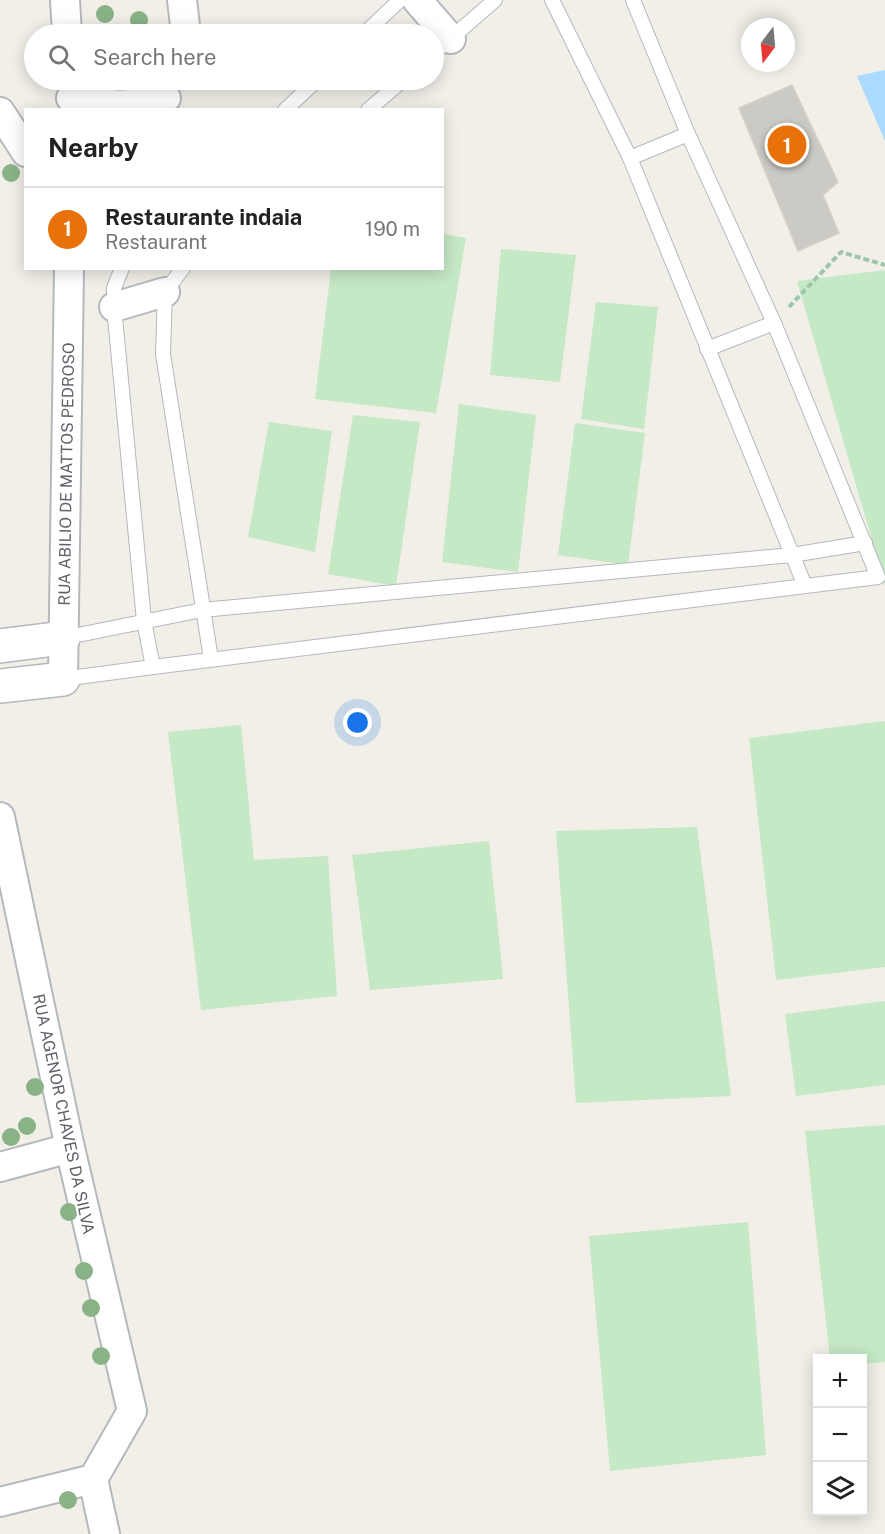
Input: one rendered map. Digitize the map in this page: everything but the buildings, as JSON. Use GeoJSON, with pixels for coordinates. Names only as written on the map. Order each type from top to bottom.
{"type":"FeatureCollection","features":[{"type":"Feature","properties":{"kind":"street"},"geometry":{"type":"LineString","coordinates":[[65,0],[66,24]]}},
{"type":"Feature","properties":{"kind":"street"},"geometry":{"type":"LineString","coordinates":[[182,0],[185,24]]}},
{"type":"Feature","properties":{"kind":"street"},"geometry":{"type":"LineString","coordinates":[[417,0],[430,24]]}},
{"type":"Feature","properties":{"kind":"street"},"geometry":{"type":"LineString","coordinates":[[71,96],[97,104],[140,105],[166,96]]}},
{"type":"Feature","properties":{"kind":"street"},"geometry":{"type":"LineString","coordinates":[[0,112],[24,149]]}},
{"type":"Feature","properties":{"kind":"street","name":"RUA ABILIO DE MATTOS PEDROSO"},"geometry":{"type":"LineString","coordinates":[[63,679],[69,270]]}},
{"type":"Feature","properties":{"kind":"street"},"geometry":{"type":"LineString","coordinates":[[114,307],[165,292]]}},
{"type":"Feature","properties":{"kind":"street"},"geometry":{"type":"LineString","coordinates":[[0,646],[63,638]]}},
{"type":"Feature","properties":{"kind":"street"},"geometry":{"type":"LineString","coordinates":[[0,686],[63,679]]}},
{"type":"Feature","properties":{"kind":"street","name":"RUA AGENOR CHAVES DA SILVA"},"geometry":{"type":"LineString","coordinates":[[0,816],[70,1148],[132,1411],[93,1479]]}},
{"type":"Feature","properties":{"kind":"street"},"geometry":{"type":"LineString","coordinates":[[0,1167],[70,1148]]}},
{"type":"Feature","properties":{"kind":"street"},"geometry":{"type":"LineString","coordinates":[[0,1502],[93,1479],[105,1534]]}},
{"type":"Feature","properties":{"kind":"lane"},"geometry":{"type":"LineString","coordinates":[[375,24],[400,0]]}},
{"type":"Feature","properties":{"kind":"lane"},"geometry":{"type":"LineString","coordinates":[[444,44],[495,0]]}},
{"type":"Feature","properties":{"kind":"lane"},"geometry":{"type":"LineString","coordinates":[[552,0],[630,158],[805,586]]}},
{"type":"Feature","properties":{"kind":"lane"},"geometry":{"type":"LineString","coordinates":[[63,679],[878,577],[774,323],[688,134],[633,0]]}},
{"type":"Feature","properties":{"kind":"lane"},"geometry":{"type":"LineString","coordinates":[[287,108],[306,90]]}},
{"type":"Feature","properties":{"kind":"lane"},"geometry":{"type":"LineString","coordinates":[[370,108],[391,90]]}},
{"type":"Feature","properties":{"kind":"lane"},"geometry":{"type":"LineString","coordinates":[[630,158],[688,134]]}},
{"type":"Feature","properties":{"kind":"lane"},"geometry":{"type":"LineString","coordinates":[[121,270],[114,288],[114,307],[144,621],[153,666]]}},
{"type":"Feature","properties":{"kind":"lane"},"geometry":{"type":"LineString","coordinates":[[182,270],[165,292],[163,354],[211,659]]}},
{"type":"Feature","properties":{"kind":"lane"},"geometry":{"type":"LineString","coordinates":[[707,349],[774,323]]}},
{"type":"Feature","properties":{"kind":"lane"},"geometry":{"type":"LineString","coordinates":[[63,638],[202,610],[792,555],[865,543]]}},
{"type":"Feature","properties":{"kind":"path"},"geometry":{"type":"LineString","coordinates":[[774,323],[841,252],[885,265]]}},
{"type":"Feature","properties":{"kind":"green space"},"geometry":{"type":"Polygon","coordinates":[[[444,234],[466,238],[436,413],[315,399],[331,270],[444,270],[444,234]]]}},
{"type":"Feature","properties":{"kind":"green space"},"geometry":{"type":"Polygon","coordinates":[[[501,249],[576,255],[560,382],[490,375],[501,249]]]}},
{"type":"Feature","properties":{"kind":"green space"},"geometry":{"type":"Polygon","coordinates":[[[885,270],[885,585],[797,281],[885,270]]]}},
{"type":"Feature","properties":{"kind":"green space"},"geometry":{"type":"Polygon","coordinates":[[[596,302],[658,307],[644,429],[581,419],[596,302]]]}},
{"type":"Feature","properties":{"kind":"green space"},"geometry":{"type":"Polygon","coordinates":[[[459,404],[536,415],[518,572],[442,562],[459,404]]]}},
{"type":"Feature","properties":{"kind":"green space"},"geometry":{"type":"Polygon","coordinates":[[[353,415],[420,422],[396,586],[328,574],[353,415]]]}},
{"type":"Feature","properties":{"kind":"green space"},"geometry":{"type":"Polygon","coordinates":[[[269,422],[332,431],[315,552],[248,537],[269,422]]]}},
{"type":"Feature","properties":{"kind":"green space"},"geometry":{"type":"Polygon","coordinates":[[[575,423],[645,433],[628,565],[558,555],[575,423]]]}},
{"type":"Feature","properties":{"kind":"green space"},"geometry":{"type":"Polygon","coordinates":[[[885,721],[885,967],[776,980],[749,738],[885,721]]]}},
{"type":"Feature","properties":{"kind":"green space"},"geometry":{"type":"Polygon","coordinates":[[[241,725],[254,860],[328,856],[337,996],[201,1010],[168,732],[241,725]]]}},
{"type":"Feature","properties":{"kind":"green space"},"geometry":{"type":"Polygon","coordinates":[[[697,827],[731,1096],[576,1103],[556,831],[697,827]]]}},
{"type":"Feature","properties":{"kind":"green space"},"geometry":{"type":"Polygon","coordinates":[[[489,841],[503,979],[370,990],[352,855],[489,841]]]}},
{"type":"Feature","properties":{"kind":"green space"},"geometry":{"type":"Polygon","coordinates":[[[885,1001],[885,1085],[796,1096],[785,1014],[885,1001]]]}},
{"type":"Feature","properties":{"kind":"green space"},"geometry":{"type":"Polygon","coordinates":[[[885,1125],[885,1362],[867,1364],[867,1354],[830,1354],[805,1131],[885,1125]]]}},
{"type":"Feature","properties":{"kind":"green space"},"geometry":{"type":"Polygon","coordinates":[[[748,1222],[766,1455],[610,1471],[589,1236],[748,1222]]]}},
{"type":"Feature","properties":{"kind":"water"},"geometry":{"type":"Polygon","coordinates":[[[885,70],[885,141],[857,76],[885,70]]]}},
{"type":"Feature","properties":{"kind":"place","name":"Restaurante indaia"},"geometry":{"type":"Point","coordinates":[787,145]}}]}
